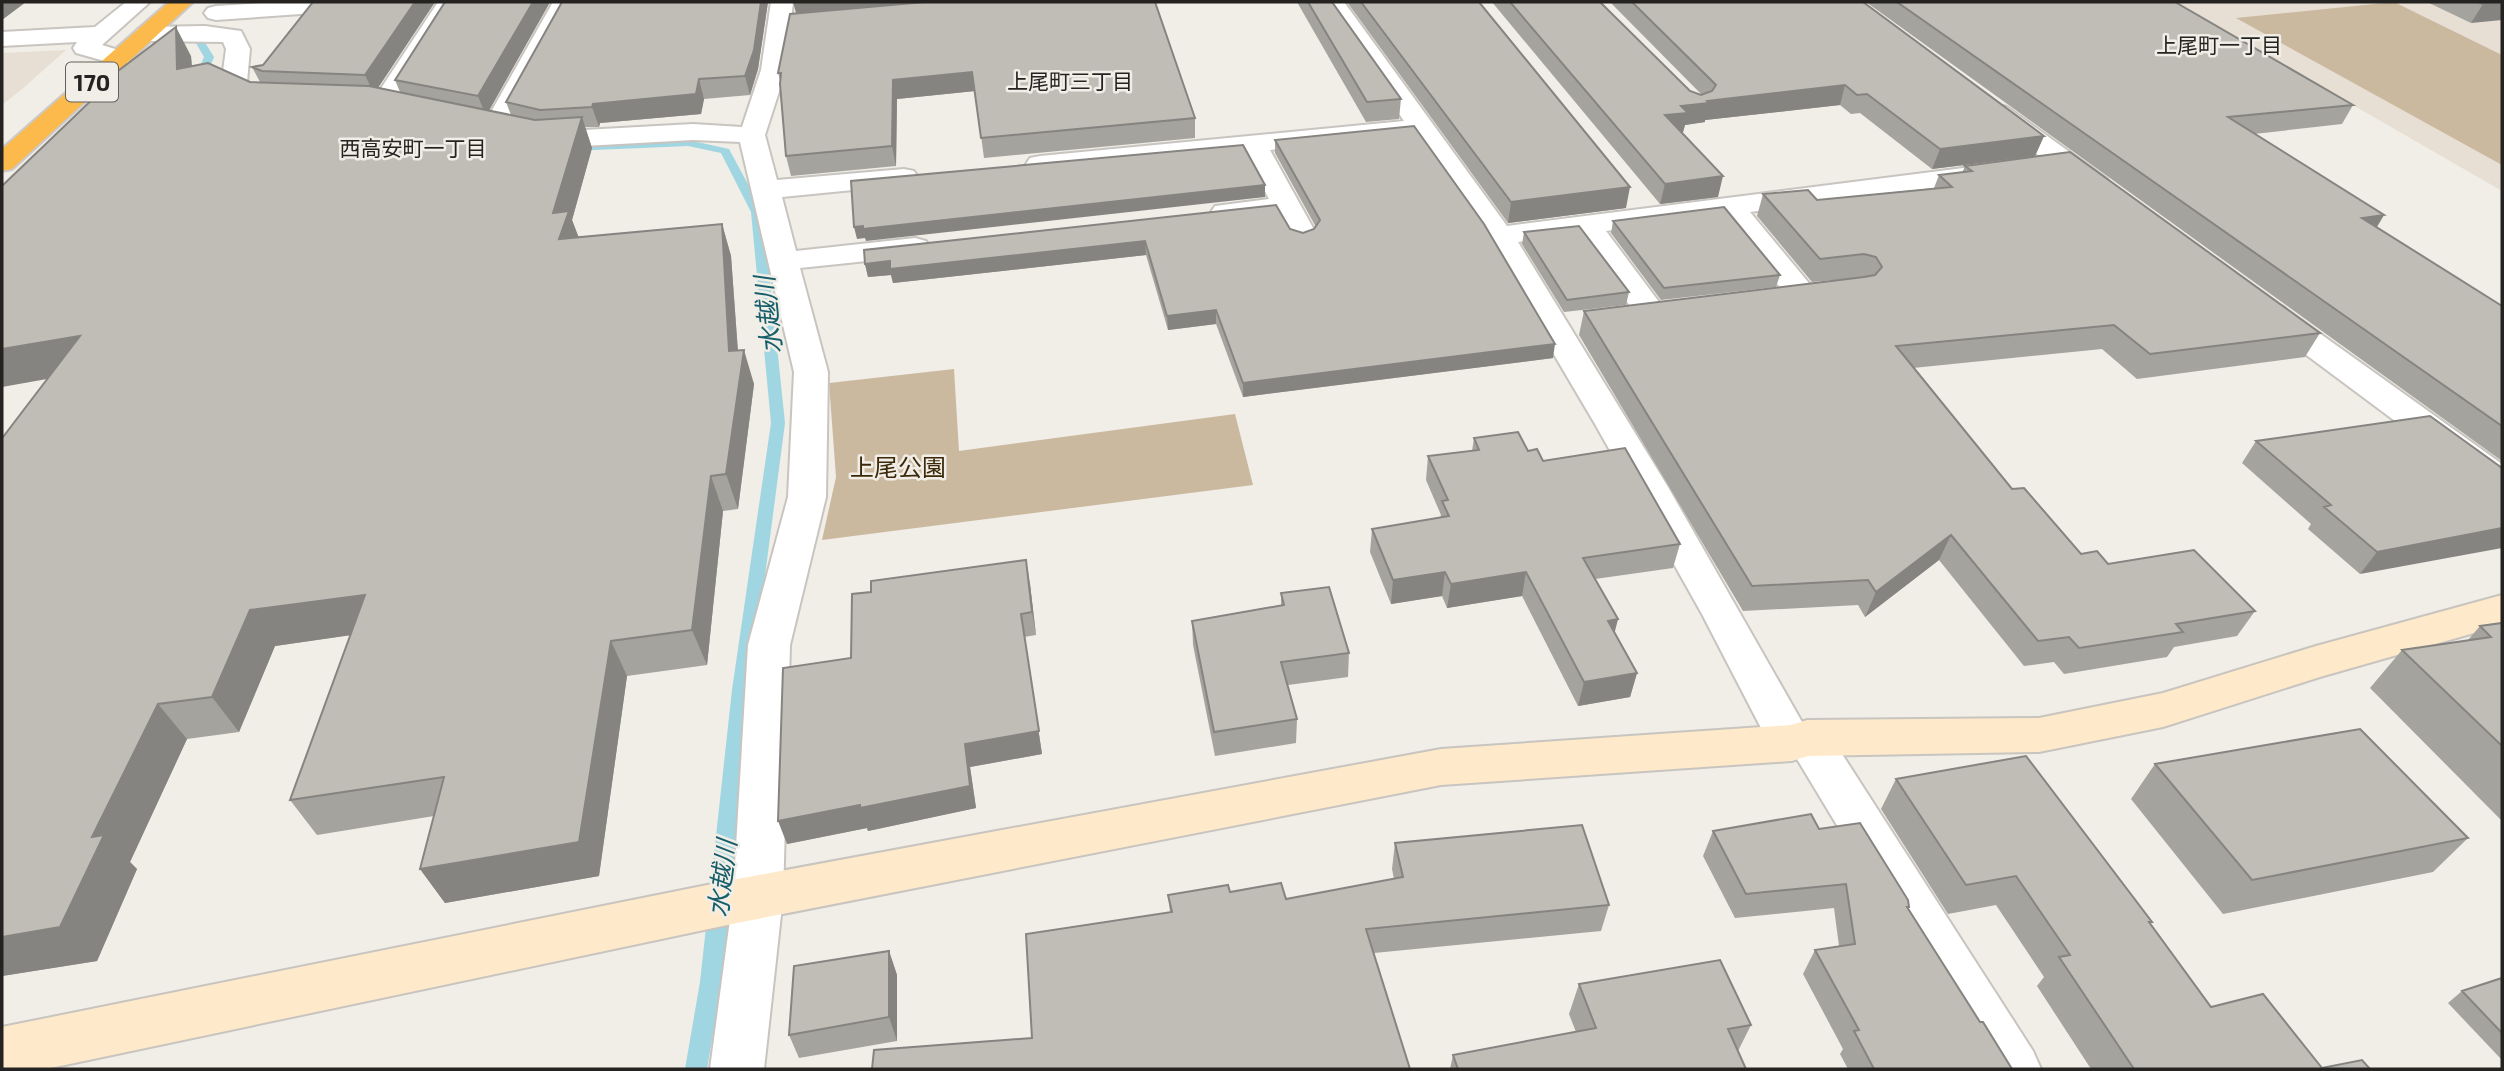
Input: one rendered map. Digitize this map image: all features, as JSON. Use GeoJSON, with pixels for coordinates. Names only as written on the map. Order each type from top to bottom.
{"type":"FeatureCollection","features":[{"type":"Feature","properties":{"kind":"highway","name":"170"},"geometry":{"type":"LineString","coordinates":[[2,163],[182,2]]}},
{"type":"Feature","properties":{"kind":"street"},"geometry":{"type":"LineString","coordinates":[[118,58],[85,48],[139,2]]}},
{"type":"Feature","properties":{"kind":"street"},"geometry":{"type":"LineString","coordinates":[[146,34],[216,16],[373,2]]}},
{"type":"Feature","properties":{"kind":"street"},"geometry":{"type":"LineString","coordinates":[[357,104],[395,107],[449,2]]}},
{"type":"Feature","properties":{"kind":"street"},"geometry":{"type":"LineString","coordinates":[[564,2],[483,125],[547,140],[693,132],[752,135]]}},
{"type":"Feature","properties":{"kind":"street"},"geometry":{"type":"LineString","coordinates":[[1333,2],[1499,236],[1746,657],[2014,1069]]}},
{"type":"Feature","properties":{"kind":"street"},"geometry":{"type":"LineString","coordinates":[[737,1069],[729,903],[769,645],[807,497],[811,372],[752,135],[762,113],[781,13],[808,21]]}},
{"type":"Feature","properties":{"kind":"street"},"geometry":{"type":"LineString","coordinates":[[216,16],[233,36],[238,49],[234,86],[266,101],[292,102]]}},
{"type":"Feature","properties":{"kind":"street"},"geometry":{"type":"LineString","coordinates":[[2,39],[102,33]]}},
{"type":"Feature","properties":{"kind":"street"},"geometry":{"type":"LineString","coordinates":[[1971,93],[2122,204]]}},
{"type":"Feature","properties":{"kind":"street"},"geometry":{"type":"LineString","coordinates":[[1017,166],[1422,127]]}},
{"type":"Feature","properties":{"kind":"street"},"geometry":{"type":"LineString","coordinates":[[1253,143],[1302,235]]}},
{"type":"Feature","properties":{"kind":"street"},"geometry":{"type":"LineString","coordinates":[[1499,236],[1586,225],[1642,205],[1729,206],[2066,163]]}},
{"type":"Feature","properties":{"kind":"street"},"geometry":{"type":"LineString","coordinates":[[766,190],[933,174]]}},
{"type":"Feature","properties":{"kind":"street"},"geometry":{"type":"LineString","coordinates":[[1191,216],[1286,206]]}},
{"type":"Feature","properties":{"kind":"street"},"geometry":{"type":"LineString","coordinates":[[1729,206],[1801,295]]}},
{"type":"Feature","properties":{"kind":"street"},"geometry":{"type":"LineString","coordinates":[[1554,326],[1665,312],[1586,225]]}},
{"type":"Feature","properties":{"kind":"street"},"geometry":{"type":"LineString","coordinates":[[784,261],[947,243]]}},
{"type":"Feature","properties":{"kind":"street"},"geometry":{"type":"LineString","coordinates":[[2245,294],[2502,482]]}},
{"type":"Feature","properties":{"kind":"street"},"geometry":{"type":"LineString","coordinates":[[2,1053],[729,903],[1441,767],[1799,741],[2039,735],[2163,710],[2316,662],[2502,610]]}},
{"type":"Feature","properties":{"kind":"shaded area"},"geometry":{"type":"Polygon","coordinates":[[[2174,2],[2502,2],[2502,191],[2174,2]]]}},
{"type":"Feature","properties":{"kind":"shaded area"},"geometry":{"type":"Polygon","coordinates":[[[66,50],[21,90],[2,105],[2,53],[66,50]]]}},
{"type":"Feature","properties":{"kind":"green space"},"geometry":{"type":"Polygon","coordinates":[[[2394,2],[2502,55],[2502,165],[2236,18],[2394,2]]]}},
{"type":"Feature","properties":{"kind":"green space","name":"上尾公園"},"geometry":{"type":"Polygon","coordinates":[[[954,369],[959,451],[1235,414],[1253,485],[822,540],[836,477],[829,383],[954,369]]]}},
{"type":"Feature","properties":{"kind":"building"},"geometry":{"type":"Polygon","coordinates":[[[313,2],[415,2],[365,75],[262,71],[252,67],[263,65],[313,2]]]}},
{"type":"Feature","properties":{"kind":"building"},"geometry":{"type":"Polygon","coordinates":[[[445,2],[533,2],[478,96],[395,80],[445,2]]]}},
{"type":"Feature","properties":{"kind":"building"},"geometry":{"type":"Polygon","coordinates":[[[562,2],[761,2],[754,50],[745,76],[699,79],[696,94],[593,104],[592,107],[540,110],[506,102],[562,2]]]}},
{"type":"Feature","properties":{"kind":"building"},"geometry":{"type":"Polygon","coordinates":[[[925,2],[1155,2],[1195,118],[981,138],[972,72],[893,80],[892,146],[786,156],[781,73],[778,73],[790,14],[925,2]]]}},
{"type":"Feature","properties":{"kind":"building"},"geometry":{"type":"Polygon","coordinates":[[[1308,2],[1332,2],[1401,99],[1367,102],[1308,2]]]}},
{"type":"Feature","properties":{"kind":"building"},"geometry":{"type":"Polygon","coordinates":[[[1361,2],[1479,2],[1630,187],[1511,202],[1361,2]]]}},
{"type":"Feature","properties":{"kind":"building"},"geometry":{"type":"Polygon","coordinates":[[[1510,2],[1600,2],[1690,91],[1701,95],[1712,91],[1716,85],[1632,2],[1863,2],[2044,136],[1940,149],[1867,94],[1857,95],[1845,85],[1707,101],[1709,103],[1681,106],[1688,113],[1665,115],[1723,176],[1665,184],[1510,2]]]}},
{"type":"Feature","properties":{"kind":"building"},"geometry":{"type":"Polygon","coordinates":[[[1897,2],[2175,2],[2353,105],[2228,117],[2384,215],[2362,218],[2502,306],[2502,426],[1897,2]]]}},
{"type":"Feature","properties":{"kind":"building"},"geometry":{"type":"Polygon","coordinates":[[[176,27],[177,69],[208,63],[250,82],[369,86],[535,120],[582,117],[553,213],[569,211],[559,239],[722,224],[729,351],[744,350],[726,474],[711,476],[692,630],[611,641],[579,842],[420,869],[444,777],[290,800],[365,595],[250,610],[212,697],[158,704],[92,837],[104,835],[60,927],[2,937],[2,437],[80,336],[2,349],[2,186],[100,92],[89,93],[176,27]]]}},
{"type":"Feature","properties":{"kind":"building"},"geometry":{"type":"Polygon","coordinates":[[[1414,126],[1484,224],[1555,344],[1243,383],[1216,310],[1167,316],[1145,241],[890,269],[890,261],[865,264],[864,250],[1276,205],[1290,229],[1303,233],[1314,229],[1320,220],[1275,140],[1414,126]]]}},
{"type":"Feature","properties":{"kind":"building"},"geometry":{"type":"Polygon","coordinates":[[[1243,145],[1265,185],[863,229],[863,226],[854,227],[851,181],[1243,145]]]}},
{"type":"Feature","properties":{"kind":"building"},"geometry":{"type":"Polygon","coordinates":[[[2070,152],[2320,333],[2150,354],[2114,325],[1896,346],[2012,489],[2024,488],[2081,554],[2097,551],[2108,564],[2194,550],[2255,611],[2176,624],[2183,632],[2079,648],[2069,637],[2038,641],[1951,535],[1876,592],[1868,580],[1752,586],[1584,311],[1875,275],[1882,267],[1876,257],[1864,254],[1820,259],[1763,194],[1808,190],[1817,200],[1952,187],[1939,175],[1972,171],[1965,166],[2070,152]]]}},
{"type":"Feature","properties":{"kind":"building"},"geometry":{"type":"Polygon","coordinates":[[[1724,207],[1780,275],[1664,288],[1613,221],[1724,207]]]}},
{"type":"Feature","properties":{"kind":"building"},"geometry":{"type":"Polygon","coordinates":[[[1579,226],[1629,292],[1567,300],[1524,232],[1579,226]]]}},
{"type":"Feature","properties":{"kind":"building"},"geometry":{"type":"Polygon","coordinates":[[[2430,416],[2502,468],[2502,528],[2377,552],[2324,507],[2331,505],[2256,441],[2430,416]]]}},
{"type":"Feature","properties":{"kind":"building"},"geometry":{"type":"Polygon","coordinates":[[[1518,432],[1528,451],[1537,449],[1543,461],[1625,448],[1680,544],[1583,558],[1618,619],[1608,621],[1637,673],[1584,682],[1526,572],[1451,584],[1445,572],[1393,580],[1372,529],[1449,516],[1442,501],[1448,500],[1428,456],[1479,450],[1474,438],[1518,432]]]}},
{"type":"Feature","properties":{"kind":"building"},"geometry":{"type":"Polygon","coordinates":[[[1026,560],[1032,612],[1021,614],[1039,731],[965,744],[970,786],[778,821],[783,668],[851,658],[852,594],[871,592],[871,581],[1026,560]]]}},
{"type":"Feature","properties":{"kind":"building"},"geometry":{"type":"Polygon","coordinates":[[[1329,587],[1349,653],[1281,662],[1297,719],[1214,732],[1192,621],[1284,605],[1281,593],[1329,587]]]}},
{"type":"Feature","properties":{"kind":"building"},"geometry":{"type":"Polygon","coordinates":[[[2502,623],[2502,746],[2402,650],[2491,637],[2480,626],[2502,623]]]}},
{"type":"Feature","properties":{"kind":"building"},"geometry":{"type":"Polygon","coordinates":[[[2360,729],[2468,838],[2252,880],[2155,764],[2360,729]]]}},
{"type":"Feature","properties":{"kind":"building"},"geometry":{"type":"Polygon","coordinates":[[[2026,756],[2152,922],[2149,922],[2211,1007],[2263,994],[2322,1068],[2362,1060],[2370,1069],[2134,1069],[2059,957],[2070,955],[2016,876],[1966,885],[1896,779],[2026,756]]]}},
{"type":"Feature","properties":{"kind":"building"},"geometry":{"type":"Polygon","coordinates":[[[1811,814],[1819,829],[1860,823],[1908,900],[1907,907],[2012,1069],[1874,1069],[1854,1031],[1859,1030],[1815,950],[1855,944],[1846,884],[1746,894],[1713,831],[1811,814]]]}},
{"type":"Feature","properties":{"kind":"building"},"geometry":{"type":"Polygon","coordinates":[[[1582,825],[1609,905],[1366,929],[1410,1069],[872,1069],[874,1050],[1032,1038],[1026,934],[1172,912],[1168,895],[1228,885],[1230,892],[1281,883],[1286,899],[1403,877],[1395,843],[1582,825]]]}},
{"type":"Feature","properties":{"kind":"building"},"geometry":{"type":"Polygon","coordinates":[[[889,951],[889,1017],[789,1035],[794,966],[889,951]]]}},
{"type":"Feature","properties":{"kind":"building"},"geometry":{"type":"Polygon","coordinates":[[[1720,960],[1751,1025],[1728,1029],[1746,1069],[1458,1069],[1453,1055],[1596,1028],[1579,984],[1720,960]]]}},
{"type":"Feature","properties":{"kind":"building"},"geometry":{"type":"Polygon","coordinates":[[[2502,978],[2502,1033],[2462,991],[2502,978]]]}},
{"type":"Feature","properties":{"kind":"waterway","name":"水越川"},"geometry":{"type":"LineString","coordinates":[[201,43],[209,57],[201,76],[204,83]]}},
{"type":"Feature","properties":{"kind":"waterway","name":"水越川"},"geometry":{"type":"LineString","coordinates":[[571,148],[688,143],[725,151],[757,212],[778,423],[741,690],[711,982],[696,1069]]}},
{"type":"Feature","properties":{"kind":"district","name":"上尾町一丁目"},"geometry":{"type":"Point","coordinates":[2219,44]}},
{"type":"Feature","properties":{"kind":"district","name":"上尾町三丁目"},"geometry":{"type":"Point","coordinates":[1070,80]}},
{"type":"Feature","properties":{"kind":"district","name":"西高安町一丁目"},"geometry":{"type":"Point","coordinates":[413,147]}}]}
